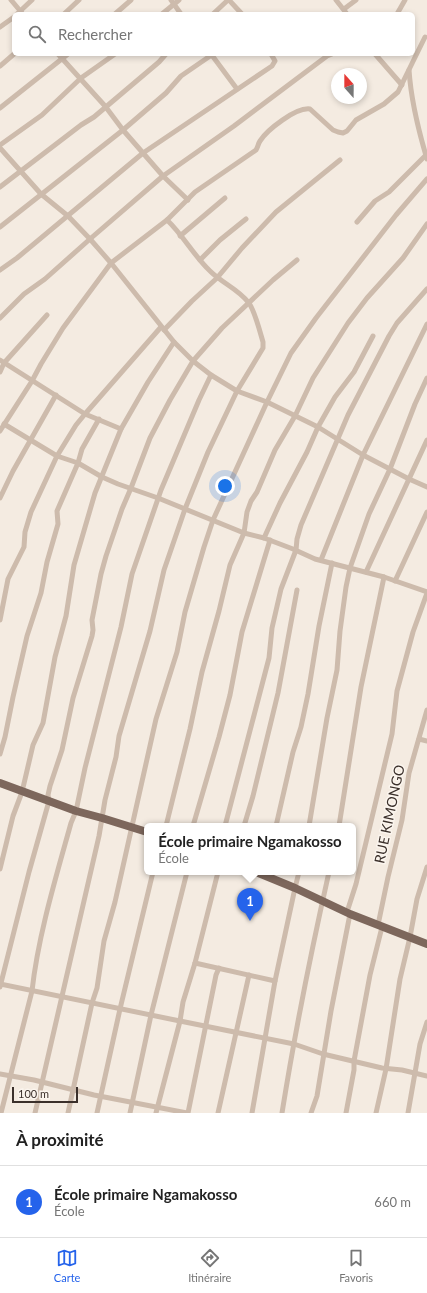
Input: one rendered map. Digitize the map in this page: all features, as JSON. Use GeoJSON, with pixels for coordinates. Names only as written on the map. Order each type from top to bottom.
{"type":"FeatureCollection","features":[{"type":"Feature","properties":{"kind":"main road"},"geometry":{"type":"LineString","coordinates":[[0,783],[76,811],[144,831]]}},
{"type":"Feature","properties":{"kind":"main road"},"geometry":{"type":"LineString","coordinates":[[267,875],[322,902],[427,944]]}},
{"type":"Feature","properties":{"kind":"street"},"geometry":{"type":"LineString","coordinates":[[11,0],[19,12]]}},
{"type":"Feature","properties":{"kind":"street"},"geometry":{"type":"LineString","coordinates":[[21,12],[32,0]]}},
{"type":"Feature","properties":{"kind":"street"},"geometry":{"type":"LineString","coordinates":[[66,12],[79,0]]}},
{"type":"Feature","properties":{"kind":"street"},"geometry":{"type":"LineString","coordinates":[[117,12],[131,0]]}},
{"type":"Feature","properties":{"kind":"street"},"geometry":{"type":"LineString","coordinates":[[215,12],[228,0],[240,12]]}},
{"type":"Feature","properties":{"kind":"street"},"geometry":{"type":"LineString","coordinates":[[336,0],[345,12],[356,0]]}},
{"type":"Feature","properties":{"kind":"street"},"geometry":{"type":"LineString","coordinates":[[398,12],[405,0]]}},
{"type":"Feature","properties":{"kind":"street"},"geometry":{"type":"LineString","coordinates":[[164,12],[175,1],[180,12]]}},
{"type":"Feature","properties":{"kind":"street"},"geometry":{"type":"LineString","coordinates":[[0,27],[12,18]]}},
{"type":"Feature","properties":{"kind":"street"},"geometry":{"type":"LineString","coordinates":[[415,56],[424,37]]}},
{"type":"Feature","properties":{"kind":"street"},"geometry":{"type":"LineString","coordinates":[[0,66],[12,56]]}},
{"type":"Feature","properties":{"kind":"street"},"geometry":{"type":"LineString","coordinates":[[60,56],[81,78],[163,176],[188,200]]}},
{"type":"Feature","properties":{"kind":"street"},"geometry":{"type":"LineString","coordinates":[[0,108],[66,56]]}},
{"type":"Feature","properties":{"kind":"street"},"geometry":{"type":"LineString","coordinates":[[112,56],[81,78],[42,115],[0,147],[41,194],[68,216],[90,239],[111,263],[162,328],[193,361],[237,392],[267,402],[318,428],[363,455],[427,487]]}},
{"type":"Feature","properties":{"kind":"street"},"geometry":{"type":"LineString","coordinates":[[0,188],[80,125],[94,117],[164,56]]}},
{"type":"Feature","properties":{"kind":"street"},"geometry":{"type":"LineString","coordinates":[[0,227],[123,130],[166,93],[181,76],[209,56]]}},
{"type":"Feature","properties":{"kind":"street"},"geometry":{"type":"LineString","coordinates":[[213,56],[237,89]]}},
{"type":"Feature","properties":{"kind":"street"},"geometry":{"type":"LineString","coordinates":[[0,270],[17,258],[143,153],[272,66],[275,60],[272,56]]}},
{"type":"Feature","properties":{"kind":"street"},"geometry":{"type":"LineString","coordinates":[[0,318],[24,294],[45,279],[163,176],[234,126],[327,56]]}},
{"type":"Feature","properties":{"kind":"street"},"geometry":{"type":"LineString","coordinates":[[377,56],[402,85]]}},
{"type":"Feature","properties":{"kind":"street"},"geometry":{"type":"LineString","coordinates":[[0,431],[32,381],[63,328],[111,263],[167,220],[195,192],[256,150],[259,142],[279,122],[305,109],[310,109],[333,130],[343,133],[347,132],[356,120],[393,97],[402,85],[415,56]]}},
{"type":"Feature","properties":{"kind":"street"},"geometry":{"type":"LineString","coordinates":[[357,222],[376,201],[389,192],[426,156],[417,125],[410,90],[409,68]]}},
{"type":"Feature","properties":{"kind":"street"},"geometry":{"type":"LineString","coordinates":[[0,620],[7,584],[24,547],[25,532],[31,512],[57,456],[76,426],[162,328],[217,278],[242,248],[276,212],[340,160]]}},
{"type":"Feature","properties":{"kind":"street"},"geometry":{"type":"LineString","coordinates":[[68,1113],[92,1004],[97,988],[104,941],[115,902],[156,719],[177,652],[185,612],[213,520],[291,353],[316,318],[396,215],[427,179]]}},
{"type":"Feature","properties":{"kind":"street"},"geometry":{"type":"LineString","coordinates":[[180,236],[225,198]]}},
{"type":"Feature","properties":{"kind":"street"},"geometry":{"type":"LineString","coordinates":[[200,260],[220,240],[246,218]]}},
{"type":"Feature","properties":{"kind":"street"},"geometry":{"type":"LineString","coordinates":[[35,1113],[116,757],[119,736],[150,631],[164,570],[185,509],[208,452],[237,392],[263,348],[263,342],[249,303],[239,292],[217,278],[167,220]]}},
{"type":"Feature","properties":{"kind":"street"},"geometry":{"type":"LineString","coordinates":[[166,823],[169,808],[190,729],[202,672],[230,565],[244,533],[247,512],[251,501],[257,492],[276,450],[295,416],[312,378],[348,323],[367,298],[403,258],[427,224]]}},
{"type":"Feature","properties":{"kind":"street"},"geometry":{"type":"LineString","coordinates":[[297,260],[273,280],[222,328],[193,361],[150,438],[122,509],[101,574],[92,620],[92,636],[73,698],[62,750],[48,795],[50,802],[29,872],[0,985],[294,1044],[323,1054],[427,1076]]}},
{"type":"Feature","properties":{"kind":"street"},"geometry":{"type":"LineString","coordinates":[[227,823],[270,658],[272,628],[281,589],[296,550],[301,525],[348,414],[389,336],[397,323],[427,290]]}},
{"type":"Feature","properties":{"kind":"street"},"geometry":{"type":"LineString","coordinates":[[0,372],[2,362],[47,315]]}},
{"type":"Feature","properties":{"kind":"street"},"geometry":{"type":"LineString","coordinates":[[321,560],[363,455],[427,324]]}},
{"type":"Feature","properties":{"kind":"street"},"geometry":{"type":"LineString","coordinates":[[264,538],[318,428],[335,397],[354,372],[373,336]]}},
{"type":"Feature","properties":{"kind":"street"},"geometry":{"type":"LineString","coordinates":[[0,869],[13,816],[22,792],[33,745],[43,723],[55,657],[66,616],[74,564],[95,493],[121,429],[148,382],[174,342]]}},
{"type":"Feature","properties":{"kind":"street"},"geometry":{"type":"LineString","coordinates":[[2,362],[85,414],[121,429]]}},
{"type":"Feature","properties":{"kind":"street"},"geometry":{"type":"LineString","coordinates":[[1,1113],[32,991],[34,971],[48,908],[71,823],[76,811],[86,763],[119,635],[132,574],[158,498],[198,400],[211,375]]}},
{"type":"Feature","properties":{"kind":"street"},"geometry":{"type":"LineString","coordinates":[[310,823],[327,718],[337,670],[340,631],[350,568],[369,514],[390,469],[415,404],[427,378]]}},
{"type":"Feature","properties":{"kind":"street"},"geometry":{"type":"LineString","coordinates":[[0,498],[30,440],[56,395]]}},
{"type":"Feature","properties":{"kind":"street"},"geometry":{"type":"LineString","coordinates":[[0,754],[27,636],[41,593],[47,562],[58,524],[57,510],[78,463],[82,449],[99,419]]}},
{"type":"Feature","properties":{"kind":"street"},"geometry":{"type":"LineString","coordinates":[[4,424],[57,456],[78,463],[102,477],[244,533],[270,540],[321,560],[384,577],[427,593],[413,632],[397,691],[392,734],[348,913],[317,1096],[311,1113]]}},
{"type":"Feature","properties":{"kind":"street"},"geometry":{"type":"LineString","coordinates":[[366,572],[427,440]]}},
{"type":"Feature","properties":{"kind":"street"},"geometry":{"type":"LineString","coordinates":[[395,581],[427,512]]}},
{"type":"Feature","properties":{"kind":"street"},"geometry":{"type":"LineString","coordinates":[[195,823],[220,738],[242,632],[270,540]]}},
{"type":"Feature","properties":{"kind":"street"},"geometry":{"type":"LineString","coordinates":[[277,823],[293,752],[301,727],[332,563]]}},
{"type":"Feature","properties":{"kind":"street"},"geometry":{"type":"LineString","coordinates":[[338,823],[359,695],[384,577]]}},
{"type":"Feature","properties":{"kind":"street"},"geometry":{"type":"LineString","coordinates":[[245,823],[278,694],[297,590]]}},
{"type":"Feature","properties":{"kind":"street","name":"RUE KIMONGO"},"geometry":{"type":"LineString","coordinates":[[346,1113],[354,1070],[354,1061],[388,877],[402,820],[409,773],[427,710]]}},
{"type":"Feature","properties":{"kind":"street"},"geometry":{"type":"LineString","coordinates":[[419,739],[427,741]]}},
{"type":"Feature","properties":{"kind":"street"},"geometry":{"type":"LineString","coordinates":[[376,1113],[386,1068],[398,986],[410,937],[417,899],[427,867]]}},
{"type":"Feature","properties":{"kind":"street"},"geometry":{"type":"LineString","coordinates":[[97,1113],[152,875]]}},
{"type":"Feature","properties":{"kind":"street"},"geometry":{"type":"LineString","coordinates":[[130,1113],[151,1016],[186,875]]}},
{"type":"Feature","properties":{"kind":"street"},"geometry":{"type":"LineString","coordinates":[[156,1113],[180,1021],[183,1002],[195,963],[217,875]]}},
{"type":"Feature","properties":{"kind":"street"},"geometry":{"type":"LineString","coordinates":[[252,1113],[275,981],[298,875]]}},
{"type":"Feature","properties":{"kind":"street"},"geometry":{"type":"LineString","coordinates":[[282,1113],[299,1014],[328,875]]}},
{"type":"Feature","properties":{"kind":"street"},"geometry":{"type":"LineString","coordinates":[[195,963],[275,981]]}},
{"type":"Feature","properties":{"kind":"street"},"geometry":{"type":"LineString","coordinates":[[0,1074],[188,1113],[216,975],[219,968]]}},
{"type":"Feature","properties":{"kind":"street"},"geometry":{"type":"LineString","coordinates":[[218,1113],[248,974]]}},
{"type":"Feature","properties":{"kind":"street"},"geometry":{"type":"LineString","coordinates":[[408,1113],[420,1044],[427,1022]]}},
{"type":"Feature","properties":{"kind":"place","name":"École primaire Ngamakosso"},"geometry":{"type":"Point","coordinates":[250,921]}}]}
